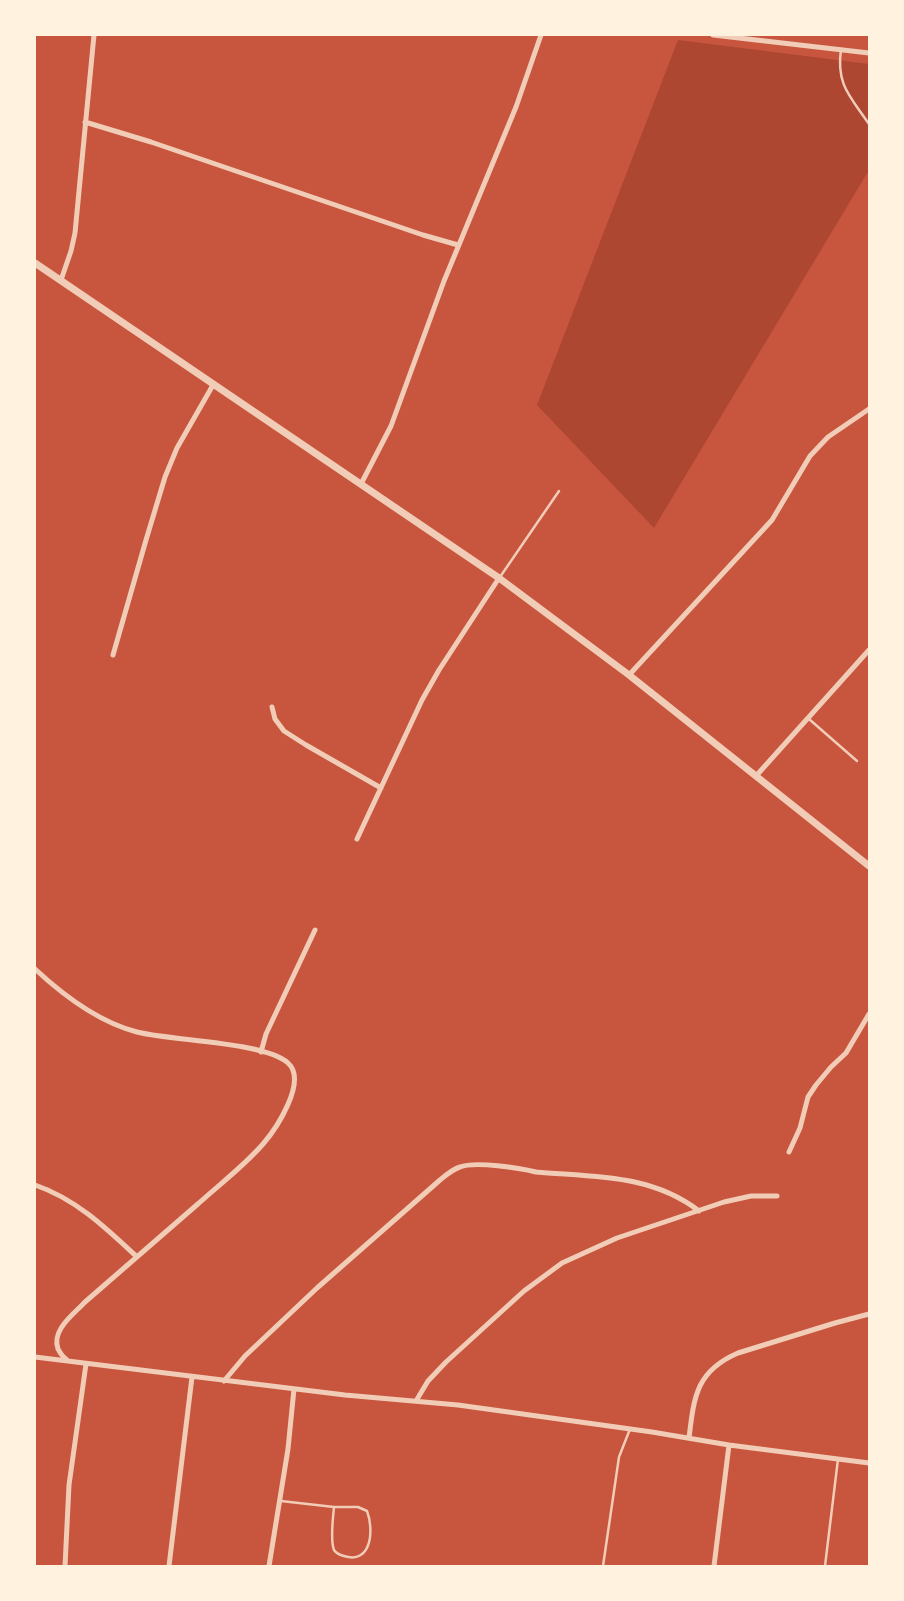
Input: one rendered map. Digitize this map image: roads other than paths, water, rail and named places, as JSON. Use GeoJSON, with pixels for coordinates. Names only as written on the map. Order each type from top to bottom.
{"type":"FeatureCollection","features":[{"type":"Feature","properties":{"kind":"street"},"geometry":{"type":"LineString","coordinates":[[61,280],[75,233],[94,35]]}},
{"type":"Feature","properties":{"kind":"street"},"geometry":{"type":"LineString","coordinates":[[361,484],[391,426],[458,245],[516,107],[541,35]]}},
{"type":"Feature","properties":{"kind":"street"},"geometry":{"type":"LineString","coordinates":[[713,35],[744,37],[869,53]]}},
{"type":"Feature","properties":{"kind":"street"},"geometry":{"type":"LineString","coordinates":[[85,122],[151,142],[423,235],[458,245]]}},
{"type":"Feature","properties":{"kind":"street"},"geometry":{"type":"LineString","coordinates":[[35,263],[499,578],[629,675],[869,866]]}},
{"type":"Feature","properties":{"kind":"street"},"geometry":{"type":"LineString","coordinates":[[113,655],[165,477],[177,448],[214,385]]}},
{"type":"Feature","properties":{"kind":"street"},"geometry":{"type":"LineString","coordinates":[[629,675],[772,520],[810,456],[828,437],[869,409]]}},
{"type":"Feature","properties":{"kind":"street"},"geometry":{"type":"LineString","coordinates":[[357,839],[422,700],[439,670],[499,578]]}},
{"type":"Feature","properties":{"kind":"street"},"geometry":{"type":"LineString","coordinates":[[756,776],[869,650]]}},
{"type":"Feature","properties":{"kind":"street"},"geometry":{"type":"LineString","coordinates":[[272,707],[275,719],[284,731],[381,788]]}},
{"type":"Feature","properties":{"kind":"street"},"geometry":{"type":"LineString","coordinates":[[261,1052],[266,1034],[315,930]]}},
{"type":"Feature","properties":{"kind":"street"},"geometry":{"type":"LineString","coordinates":[[35,969],[85,1009],[118,1026],[175,1040],[234,1046],[261,1052],[280,1058],[289,1064],[294,1070],[296,1080],[294,1090],[285,1110],[272,1133],[263,1144],[230,1177],[84,1302],[63,1324],[56,1342],[58,1350],[68,1362]]}},
{"type":"Feature","properties":{"kind":"street"},"geometry":{"type":"LineString","coordinates":[[789,1152],[800,1128],[808,1097],[831,1067],[846,1053],[869,1014]]}},
{"type":"Feature","properties":{"kind":"street"},"geometry":{"type":"LineString","coordinates":[[224,1381],[244,1356],[317,1288],[440,1180],[460,1166],[521,1168],[536,1172],[634,1181],[668,1192],[686,1201],[699,1211]]}},
{"type":"Feature","properties":{"kind":"street"},"geometry":{"type":"LineString","coordinates":[[35,1185],[56,1193],[84,1210],[137,1257]]}},
{"type":"Feature","properties":{"kind":"street"},"geometry":{"type":"LineString","coordinates":[[416,1401],[428,1381],[446,1362],[524,1291],[562,1263],[617,1238],[734,1199],[777,1196]]}},
{"type":"Feature","properties":{"kind":"street"},"geometry":{"type":"LineString","coordinates":[[689,1438],[696,1396],[706,1374],[725,1359],[738,1353],[869,1314]]}},
{"type":"Feature","properties":{"kind":"street"},"geometry":{"type":"LineString","coordinates":[[35,1358],[294,1389],[458,1405],[729,1445],[869,1463]]}},
{"type":"Feature","properties":{"kind":"street"},"geometry":{"type":"LineString","coordinates":[[65,1566],[69,1485],[86,1364]]}},
{"type":"Feature","properties":{"kind":"street"},"geometry":{"type":"LineString","coordinates":[[169,1566],[192,1377]]}},
{"type":"Feature","properties":{"kind":"street"},"geometry":{"type":"LineString","coordinates":[[269,1566],[288,1449],[294,1389]]}},
{"type":"Feature","properties":{"kind":"street"},"geometry":{"type":"LineString","coordinates":[[714,1566],[729,1445]]}},
{"type":"Feature","properties":{"kind":"lane"},"geometry":{"type":"LineString","coordinates":[[841,49],[840,74],[843,86],[869,124]]}},
{"type":"Feature","properties":{"kind":"lane"},"geometry":{"type":"LineString","coordinates":[[499,578],[559,491]]}},
{"type":"Feature","properties":{"kind":"lane"},"geometry":{"type":"LineString","coordinates":[[807,718],[857,761]]}},
{"type":"Feature","properties":{"kind":"lane"},"geometry":{"type":"LineString","coordinates":[[603,1566],[619,1457],[630,1429]]}},
{"type":"Feature","properties":{"kind":"lane"},"geometry":{"type":"LineString","coordinates":[[825,1566],[838,1459]]}},
{"type":"Feature","properties":{"kind":"lane"},"geometry":{"type":"LineString","coordinates":[[280,1500],[334,1507],[358,1507],[367,1511],[371,1521],[368,1546],[359,1557],[350,1558],[340,1555],[335,1551],[333,1543],[334,1507]]}}]}
